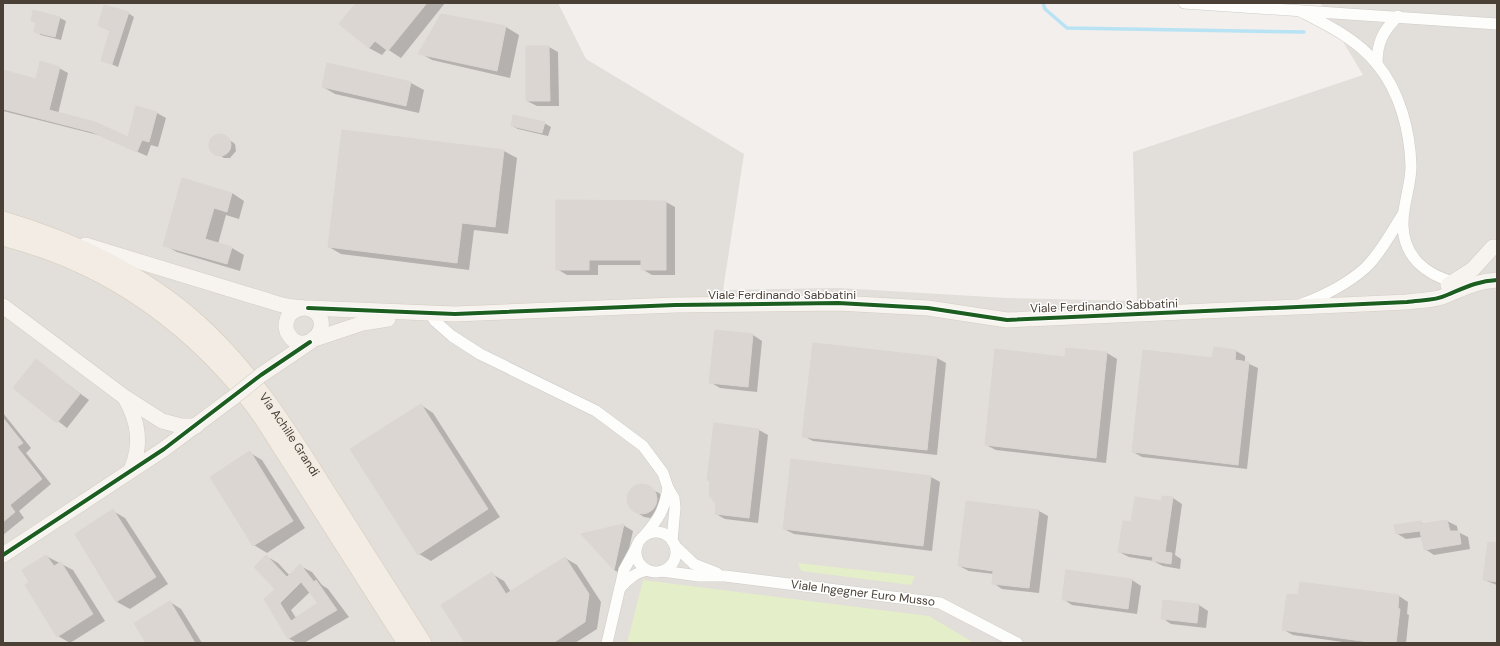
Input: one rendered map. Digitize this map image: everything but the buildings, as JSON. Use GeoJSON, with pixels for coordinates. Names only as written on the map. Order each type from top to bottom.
{"type":"FeatureCollection","features":[{"type":"Feature","properties":{"kind":"main road","name":"Via Achille Grandi"},"geometry":{"type":"LineString","coordinates":[[3,220],[43,233],[99,257],[133,276],[165,297],[214,339],[247,373],[264,394],[423,643]]}},
{"type":"Feature","properties":{"kind":"main road","name":"Via Achille Grandi"},"geometry":{"type":"LineString","coordinates":[[3,236],[77,263],[107,279],[168,319],[205,351],[247,396],[263,419],[406,643]]}},
{"type":"Feature","properties":{"kind":"street"},"geometry":{"type":"LineString","coordinates":[[1184,3],[1398,16],[1497,24]]}},
{"type":"Feature","properties":{"kind":"street"},"geometry":{"type":"LineString","coordinates":[[1300,11],[1339,31],[1377,64],[1389,82],[1399,102],[1410,146],[1409,190],[1404,212],[1403,227],[1408,249],[1419,266],[1437,276],[1454,282]]}},
{"type":"Feature","properties":{"kind":"street"},"geometry":{"type":"LineString","coordinates":[[1377,64],[1379,40],[1387,27],[1398,16]]}},
{"type":"Feature","properties":{"kind":"street"},"geometry":{"type":"LineString","coordinates":[[1293,308],[1324,296],[1364,269],[1387,239],[1404,212]]}},
{"type":"Feature","properties":{"kind":"street"},"geometry":{"type":"LineString","coordinates":[[43,233],[172,270],[287,306],[425,313],[452,336],[480,354],[602,416],[643,446],[663,473],[668,488],[674,498],[674,543],[676,552],[672,564],[662,571]]}},
{"type":"Feature","properties":{"kind":"street"},"geometry":{"type":"LineString","coordinates":[[1407,302],[1434,292],[1454,282],[1473,269],[1495,245]]}},
{"type":"Feature","properties":{"kind":"street"},"geometry":{"type":"LineString","coordinates":[[1495,245],[1489,259],[1490,266],[1497,276]]}},
{"type":"Feature","properties":{"kind":"street"},"geometry":{"type":"LineString","coordinates":[[165,297],[159,288],[158,282],[164,274],[172,270]]}},
{"type":"Feature","properties":{"kind":"street"},"geometry":{"type":"LineString","coordinates":[[1407,302],[1434,299],[1446,296],[1474,283],[1497,280]]}},
{"type":"Feature","properties":{"kind":"street"},"geometry":{"type":"LineString","coordinates":[[269,301],[283,316],[286,329],[294,340],[304,343],[364,323],[425,313]]}},
{"type":"Feature","properties":{"kind":"street","name":"Viale Ferdinando Sabbatini"},"geometry":{"type":"LineString","coordinates":[[425,313],[455,314],[675,305],[838,303],[928,308],[1007,320],[1407,302]]}},
{"type":"Feature","properties":{"kind":"street"},"geometry":{"type":"LineString","coordinates":[[3,306],[124,396],[162,421],[180,426],[196,426]]}},
{"type":"Feature","properties":{"kind":"street"},"geometry":{"type":"LineString","coordinates":[[3,555],[196,426],[261,375],[319,335],[321,325],[317,314],[306,308],[292,311],[286,321],[284,345],[261,375]]}},
{"type":"Feature","properties":{"kind":"street"},"geometry":{"type":"LineString","coordinates":[[124,396],[132,410],[138,435],[137,456],[131,470]]}},
{"type":"Feature","properties":{"kind":"street"},"geometry":{"type":"LineString","coordinates":[[606,643],[624,570],[637,546],[658,520],[664,510],[668,488]]}},
{"type":"Feature","properties":{"kind":"street"},"geometry":{"type":"LineString","coordinates":[[645,536],[656,532],[668,536],[694,564],[725,576]]}},
{"type":"Feature","properties":{"kind":"street"},"geometry":{"type":"LineString","coordinates":[[637,546],[637,557],[639,562],[647,570]]}},
{"type":"Feature","properties":{"kind":"street"},"geometry":{"type":"LineString","coordinates":[[619,590],[629,578],[637,572],[647,570],[699,576],[725,576]]}},
{"type":"Feature","properties":{"kind":"street","name":"Viale Ingegner Euro Musso"},"geometry":{"type":"LineString","coordinates":[[725,576],[940,602],[1017,643]]}},
{"type":"Feature","properties":{"kind":"shaded area"},"geometry":{"type":"Polygon","coordinates":[[[3,3],[558,3],[586,59],[744,154],[723,290],[839,288],[1006,298],[1137,301],[1133,152],[1363,75],[1320,3],[1497,3],[1497,643],[3,643],[3,3]]]}},
{"type":"Feature","properties":{"kind":"green space"},"geometry":{"type":"Polygon","coordinates":[[[798,563],[915,576],[911,585],[801,571],[798,563]]]}},
{"type":"Feature","properties":{"kind":"green space"},"geometry":{"type":"Polygon","coordinates":[[[643,580],[929,616],[974,643],[627,643],[643,580]]]}},
{"type":"Feature","properties":{"kind":"waterway"},"geometry":{"type":"LineString","coordinates":[[1043,3],[1045,9],[1067,28],[1304,32]]}},
{"type":"Feature","properties":{"kind":"cycle path"},"geometry":{"type":"LineString","coordinates":[[308,308],[455,314],[675,305],[838,303],[928,308],[1007,320],[1407,302],[1438,298],[1477,283],[1497,280]]}},
{"type":"Feature","properties":{"kind":"cycle path"},"geometry":{"type":"LineString","coordinates":[[3,555],[164,449],[261,375],[310,342]]}}]}
